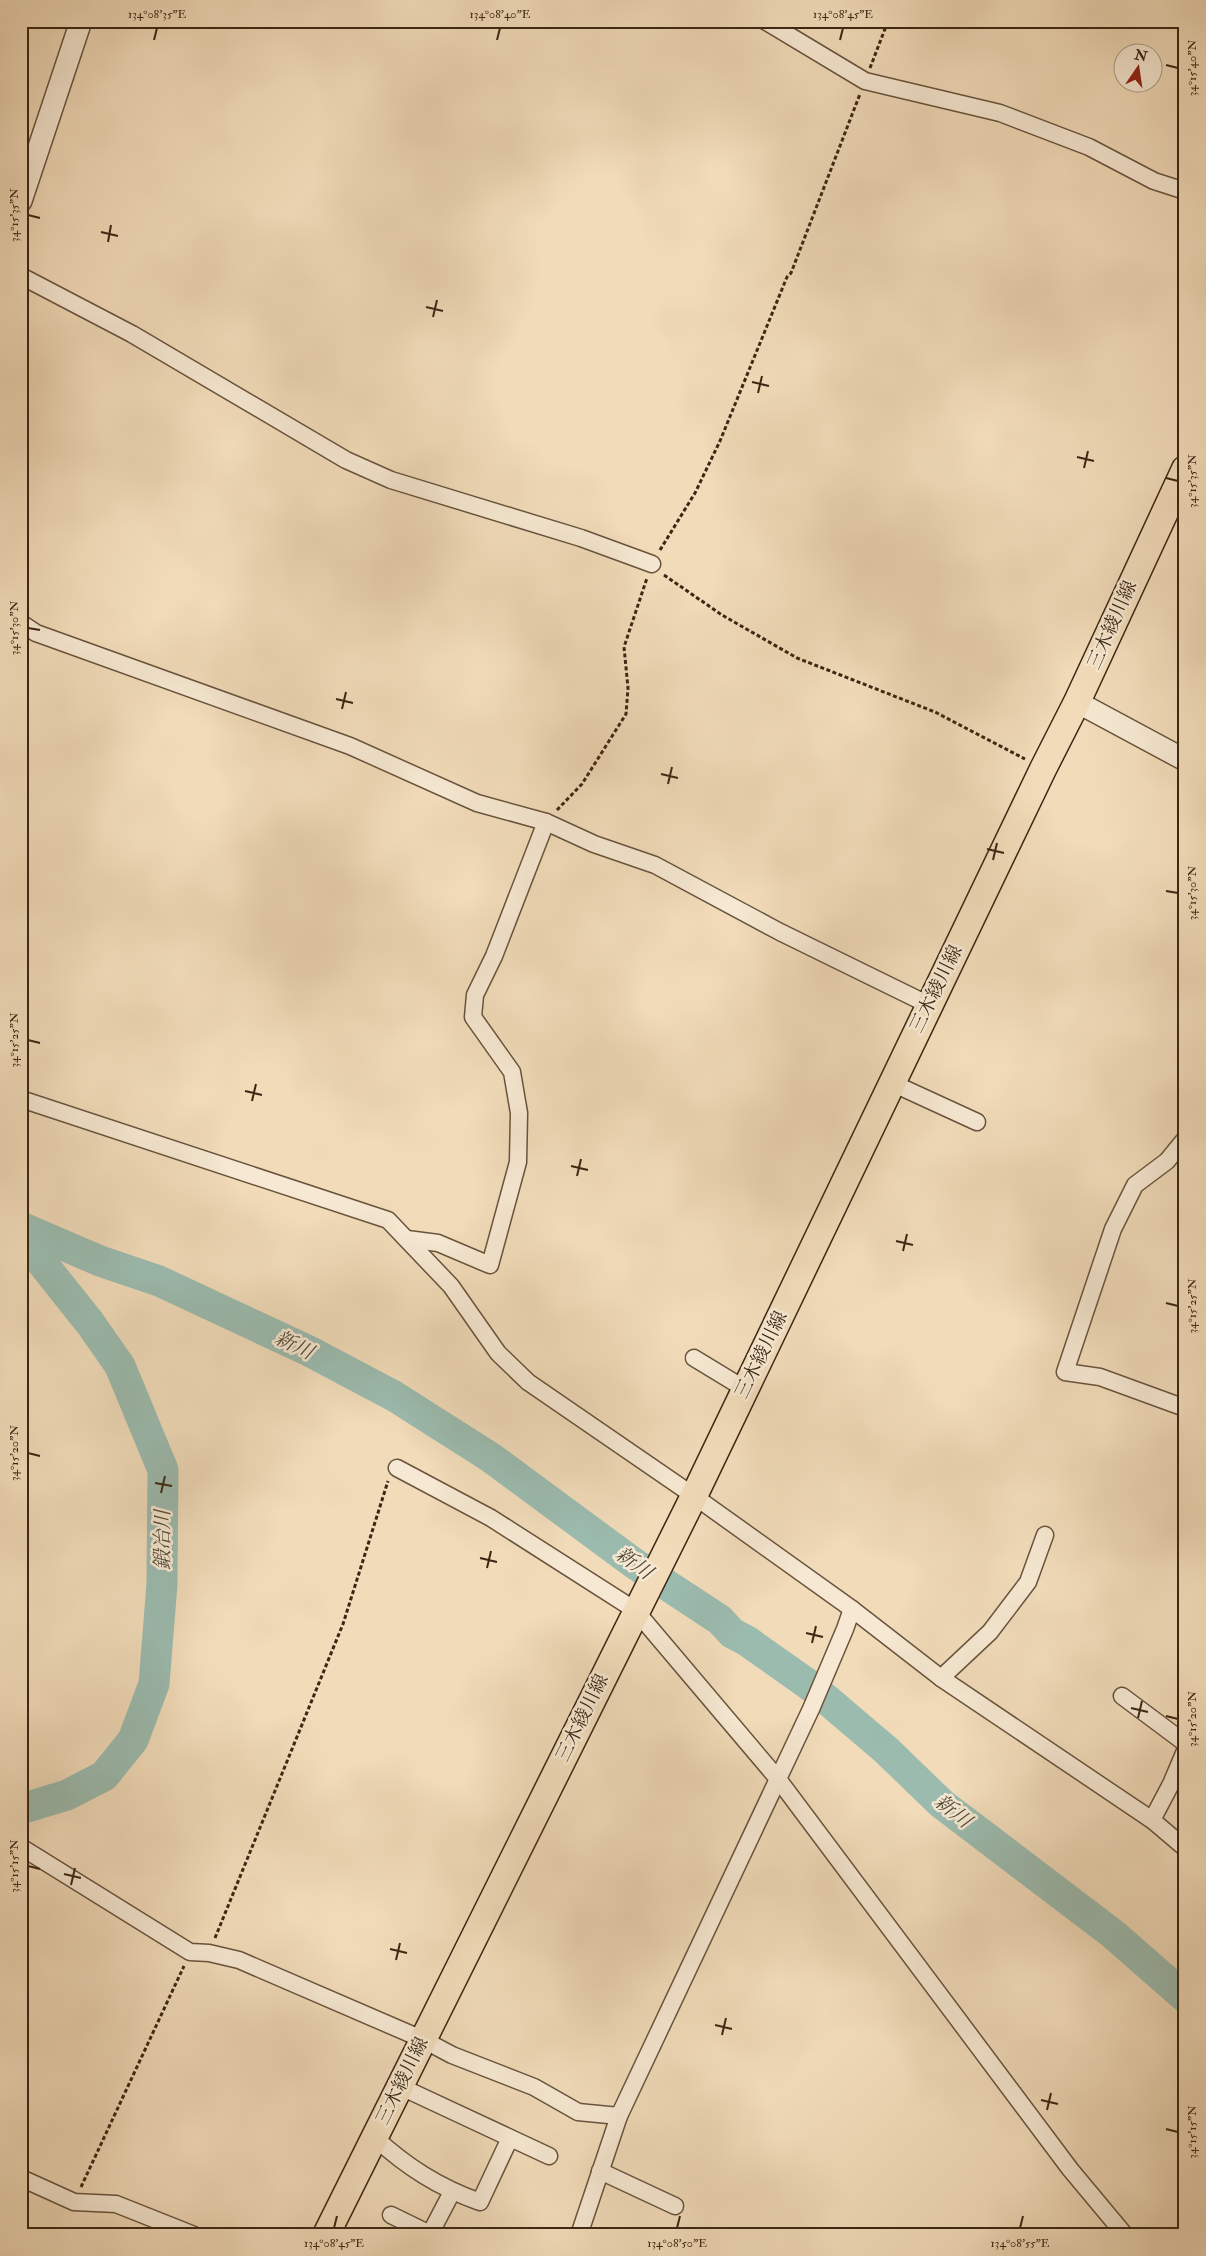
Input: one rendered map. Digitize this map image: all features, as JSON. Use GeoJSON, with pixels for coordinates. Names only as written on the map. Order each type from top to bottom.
{"type":"FeatureCollection","features":[{"type":"Feature","properties":{"kind":"main road","name":"三木綾川線"},"geometry":{"type":"LineString","coordinates":[[326,2235],[639,1602],[694,1496],[928,1006],[1077,702],[1185,469]]}},
{"type":"Feature","properties":{"kind":"street"},"geometry":{"type":"LineString","coordinates":[[21,201],[80,21]]}},
{"type":"Feature","properties":{"kind":"street"},"geometry":{"type":"LineString","coordinates":[[765,21],[865,81],[1000,114],[1089,148],[1154,181],[1185,191]]}},
{"type":"Feature","properties":{"kind":"street"},"geometry":{"type":"LineString","coordinates":[[21,276],[132,334],[355,464],[400,483],[581,538],[652,564]]}},
{"type":"Feature","properties":{"kind":"street"},"geometry":{"type":"LineString","coordinates":[[21,623],[36,633],[350,746],[477,804],[546,822],[594,844],[655,865],[780,932],[928,1006]]}},
{"type":"Feature","properties":{"kind":"street"},"geometry":{"type":"LineString","coordinates":[[1077,702],[1185,760]]}},
{"type":"Feature","properties":{"kind":"street"},"geometry":{"type":"LineString","coordinates":[[407,1239],[438,1243],[490,1266],[518,1162],[518,1113],[512,1072],[473,1017],[475,995],[494,956],[546,822]]}},
{"type":"Feature","properties":{"kind":"street"},"geometry":{"type":"LineString","coordinates":[[892,1083],[977,1122]]}},
{"type":"Feature","properties":{"kind":"street"},"geometry":{"type":"LineString","coordinates":[[21,1099],[388,1220],[451,1286],[498,1353],[528,1382],[694,1496],[852,1609],[940,1678],[1152,1820],[1185,1848]]}},
{"type":"Feature","properties":{"kind":"street"},"geometry":{"type":"LineString","coordinates":[[1185,1139],[1167,1161],[1135,1185],[1113,1229],[1065,1372],[1100,1377],[1185,1408]]}},
{"type":"Feature","properties":{"kind":"street"},"geometry":{"type":"LineString","coordinates":[[694,1358],[745,1389]]}},
{"type":"Feature","properties":{"kind":"street"},"geometry":{"type":"LineString","coordinates":[[397,1468],[491,1518],[639,1602],[778,1779],[1070,2169],[1125,2235]]}},
{"type":"Feature","properties":{"kind":"street"},"geometry":{"type":"LineString","coordinates":[[940,1678],[990,1632],[1028,1582],[1045,1535]]}},
{"type":"Feature","properties":{"kind":"street"},"geometry":{"type":"LineString","coordinates":[[579,2235],[619,2116],[811,1709],[846,1629],[852,1609]]}},
{"type":"Feature","properties":{"kind":"street"},"geometry":{"type":"LineString","coordinates":[[1122,1696],[1185,1742]]}},
{"type":"Feature","properties":{"kind":"street"},"geometry":{"type":"LineString","coordinates":[[1152,1820],[1171,1784],[1185,1751]]}},
{"type":"Feature","properties":{"kind":"street"},"geometry":{"type":"LineString","coordinates":[[21,1847],[190,1952],[209,1953],[239,1960],[422,2039],[452,2055],[534,2087],[578,2112],[619,2116]]}},
{"type":"Feature","properties":{"kind":"street"},"geometry":{"type":"LineString","coordinates":[[399,2086],[549,2156]]}},
{"type":"Feature","properties":{"kind":"street"},"geometry":{"type":"LineString","coordinates":[[374,2137],[402,2163],[452,2192],[480,2202],[510,2138]]}},
{"type":"Feature","properties":{"kind":"street"},"geometry":{"type":"LineString","coordinates":[[600,2171],[675,2206]]}},
{"type":"Feature","properties":{"kind":"street"},"geometry":{"type":"LineString","coordinates":[[21,2178],[74,2202],[116,2204],[194,2235]]}},
{"type":"Feature","properties":{"kind":"street"},"geometry":{"type":"LineString","coordinates":[[391,2215],[430,2234],[452,2192]]}},
{"type":"Feature","properties":{"kind":"path"},"geometry":{"type":"LineString","coordinates":[[546,822],[582,784],[626,714],[628,688],[624,646],[652,564],[695,494],[720,441],[818,204],[830,166],[888,21]]}},
{"type":"Feature","properties":{"kind":"path"},"geometry":{"type":"LineString","coordinates":[[652,564],[690,595],[797,658],[935,712],[1043,768]]}},
{"type":"Feature","properties":{"kind":"path"},"geometry":{"type":"LineString","coordinates":[[209,1953],[343,1624],[388,1478],[397,1468]]}},
{"type":"Feature","properties":{"kind":"path"},"geometry":{"type":"LineString","coordinates":[[74,2202],[190,1952]]}},
{"type":"Feature","properties":{"kind":"waterway","name":"新川"},"geometry":{"type":"LineString","coordinates":[[21,1227],[100,1261],[159,1281],[309,1351],[394,1396],[490,1457],[635,1564],[720,1620],[732,1633],[747,1641],[812,1687],[886,1750],[942,1804],[1113,1934],[1185,1997]]}},
{"type":"Feature","properties":{"kind":"waterway","name":"鍛冶川"},"geometry":{"type":"LineString","coordinates":[[21,1809],[67,1795],[104,1776],[133,1740],[154,1684],[162,1584],[163,1470],[120,1366],[90,1323],[43,1264],[36,1234]]}}]}
